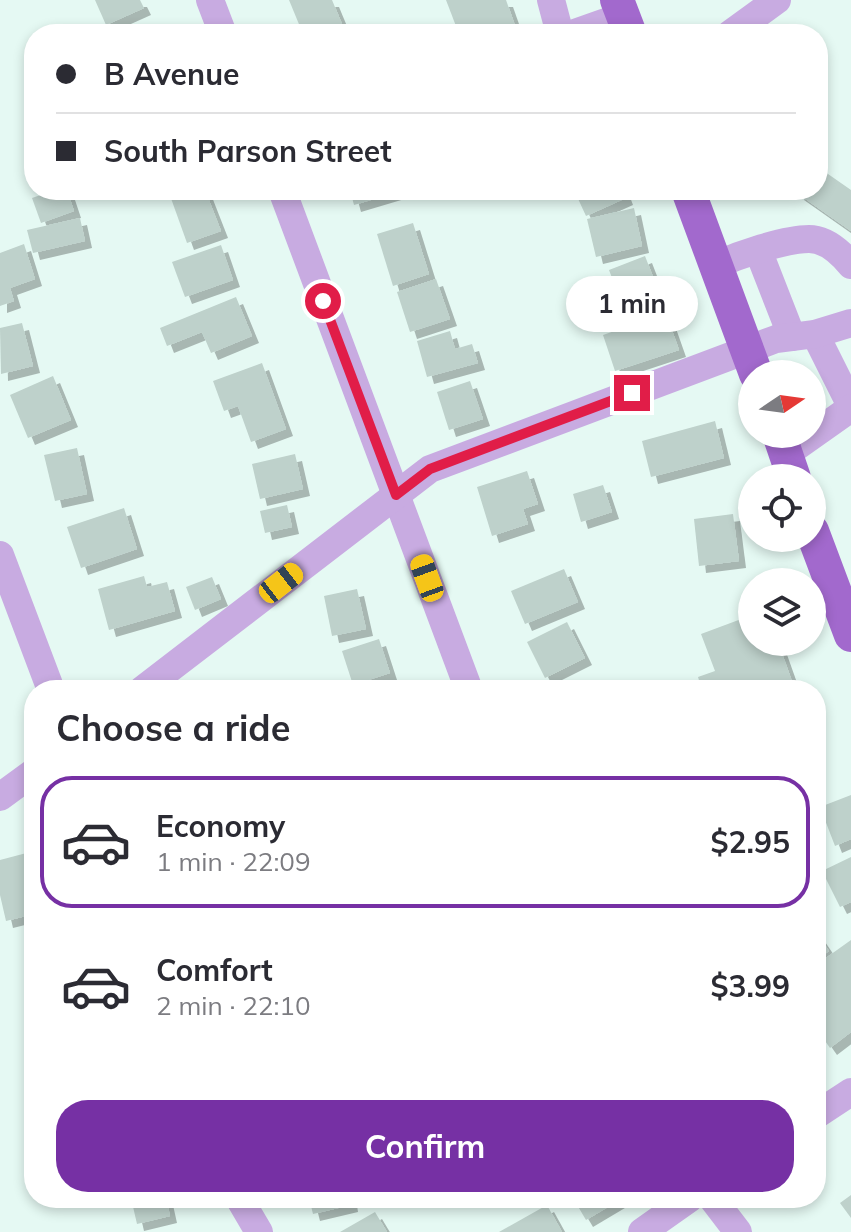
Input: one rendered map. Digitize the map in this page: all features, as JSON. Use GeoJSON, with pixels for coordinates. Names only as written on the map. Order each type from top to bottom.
{"type":"FeatureCollection","features":[{"type":"Feature","properties":{"kind":"main road"},"geometry":{"type":"LineString","coordinates":[[692,200],[751,360]]}},
{"type":"Feature","properties":{"kind":"main road"},"geometry":{"type":"LineString","coordinates":[[820,552],[851,635]]}},
{"type":"Feature","properties":{"kind":"street"},"geometry":{"type":"LineString","coordinates":[[210,0],[219,24]]}},
{"type":"Feature","properties":{"kind":"street"},"geometry":{"type":"LineString","coordinates":[[551,0],[557,24]]}},
{"type":"Feature","properties":{"kind":"street"},"geometry":{"type":"LineString","coordinates":[[744,24],[777,0]]}},
{"type":"Feature","properties":{"kind":"street"},"geometry":{"type":"LineString","coordinates":[[602,24],[623,17]]}},
{"type":"Feature","properties":{"kind":"street"},"geometry":{"type":"LineString","coordinates":[[286,200],[465,680]]}},
{"type":"Feature","properties":{"kind":"street"},"geometry":{"type":"LineString","coordinates":[[716,265],[758,250],[811,238],[838,250],[851,265]]}},
{"type":"Feature","properties":{"kind":"street"},"geometry":{"type":"LineString","coordinates":[[758,250],[803,335],[851,407],[786,455]]}},
{"type":"Feature","properties":{"kind":"street"},"geometry":{"type":"LineString","coordinates":[[754,360],[776,339],[851,323]]}},
{"type":"Feature","properties":{"kind":"street"},"geometry":{"type":"LineString","coordinates":[[155,680],[430,469],[738,367]]}},
{"type":"Feature","properties":{"kind":"street"},"geometry":{"type":"LineString","coordinates":[[0,555],[47,680]]}},
{"type":"Feature","properties":{"kind":"street"},"geometry":{"type":"LineString","coordinates":[[0,797],[24,779]]}},
{"type":"Feature","properties":{"kind":"street"},"geometry":{"type":"LineString","coordinates":[[826,1108],[851,1092]]}},
{"type":"Feature","properties":{"kind":"street"},"geometry":{"type":"LineString","coordinates":[[245,1208],[259,1232]]}},
{"type":"Feature","properties":{"kind":"street"},"geometry":{"type":"LineString","coordinates":[[642,1232],[676,1208]]}},
{"type":"Feature","properties":{"kind":"street"},"geometry":{"type":"LineString","coordinates":[[720,1208],[738,1232]]}},
{"type":"Feature","properties":{"kind":"building"},"geometry":{"type":"Polygon","coordinates":[[[95,0],[140,0],[144,8],[106,24],[95,0]]]}},
{"type":"Feature","properties":{"kind":"building"},"geometry":{"type":"Polygon","coordinates":[[[289,0],[332,0],[342,24],[299,24],[289,0]]]}},
{"type":"Feature","properties":{"kind":"building"},"geometry":{"type":"Polygon","coordinates":[[[446,0],[506,0],[514,24],[455,24],[446,0]]]}},
{"type":"Feature","properties":{"kind":"building"},"geometry":{"type":"Polygon","coordinates":[[[828,174],[851,190],[851,231],[807,200],[828,200],[828,174]]]}},
{"type":"Feature","properties":{"kind":"building"},"geometry":{"type":"Polygon","coordinates":[[[33,200],[70,200],[74,211],[41,223],[33,200]]]}},
{"type":"Feature","properties":{"kind":"building"},"geometry":{"type":"Polygon","coordinates":[[[172,200],[209,200],[221,231],[187,243],[172,200]]]}},
{"type":"Feature","properties":{"kind":"building"},"geometry":{"type":"Polygon","coordinates":[[[353,200],[371,200],[354,205],[353,200]]]}},
{"type":"Feature","properties":{"kind":"building"},"geometry":{"type":"Polygon","coordinates":[[[579,200],[622,200],[586,216],[579,200]]]}},
{"type":"Feature","properties":{"kind":"building"},"geometry":{"type":"Polygon","coordinates":[[[634,208],[642,246],[596,257],[587,219],[634,208]]]}},
{"type":"Feature","properties":{"kind":"building"},"geometry":{"type":"Polygon","coordinates":[[[80,218],[85,241],[33,253],[27,230],[80,218]]]}},
{"type":"Feature","properties":{"kind":"building"},"geometry":{"type":"Polygon","coordinates":[[[413,223],[429,274],[393,286],[377,234],[413,223]]]}},
{"type":"Feature","properties":{"kind":"building"},"geometry":{"type":"Polygon","coordinates":[[[24,244],[35,279],[10,288],[14,301],[0,306],[0,253],[24,244]]]}},
{"type":"Feature","properties":{"kind":"building"},"geometry":{"type":"Polygon","coordinates":[[[221,245],[233,280],[185,297],[172,262],[221,245]]]}},
{"type":"Feature","properties":{"kind":"building"},"geometry":{"type":"Polygon","coordinates":[[[645,256],[660,295],[624,309],[609,270],[645,256]]]}},
{"type":"Feature","properties":{"kind":"building"},"geometry":{"type":"Polygon","coordinates":[[[436,279],[450,319],[410,332],[397,292],[436,279]]]}},
{"type":"Feature","properties":{"kind":"building"},"geometry":{"type":"Polygon","coordinates":[[[236,297],[252,336],[211,353],[202,332],[167,346],[160,328],[236,297]]]}},
{"type":"Feature","properties":{"kind":"building"},"geometry":{"type":"Polygon","coordinates":[[[666,313],[679,350],[615,371],[603,335],[666,313]]]}},
{"type":"Feature","properties":{"kind":"building"},"geometry":{"type":"Polygon","coordinates":[[[22,323],[33,366],[1,374],[0,328],[22,323]]]}},
{"type":"Feature","properties":{"kind":"building"},"geometry":{"type":"Polygon","coordinates":[[[450,331],[455,349],[472,344],[478,363],[427,377],[417,341],[450,331]]]}},
{"type":"Feature","properties":{"kind":"building"},"geometry":{"type":"Polygon","coordinates":[[[262,363],[286,429],[251,442],[238,406],[224,411],[213,381],[262,363]]]}},
{"type":"Feature","properties":{"kind":"building"},"geometry":{"type":"Polygon","coordinates":[[[53,376],[71,420],[28,438],[10,395],[53,376]]]}},
{"type":"Feature","properties":{"kind":"building"},"geometry":{"type":"Polygon","coordinates":[[[470,381],[483,419],[449,430],[437,392],[470,381]]]}},
{"type":"Feature","properties":{"kind":"building"},"geometry":{"type":"Polygon","coordinates":[[[715,421],[724,458],[651,477],[642,441],[715,421]]]}},
{"type":"Feature","properties":{"kind":"building"},"geometry":{"type":"Polygon","coordinates":[[[77,448],[87,494],[55,501],[44,455],[77,448]]]}},
{"type":"Feature","properties":{"kind":"building"},"geometry":{"type":"Polygon","coordinates":[[[295,454],[303,489],[260,499],[252,464],[295,454]]]}},
{"type":"Feature","properties":{"kind":"building"},"geometry":{"type":"Polygon","coordinates":[[[527,471],[538,504],[523,509],[528,524],[492,536],[477,487],[527,471]]]}},
{"type":"Feature","properties":{"kind":"building"},"geometry":{"type":"Polygon","coordinates":[[[603,485],[612,512],[581,522],[573,494],[603,485]]]}},
{"type":"Feature","properties":{"kind":"building"},"geometry":{"type":"Polygon","coordinates":[[[287,505],[292,527],[265,533],[260,511],[287,505]]]}},
{"type":"Feature","properties":{"kind":"building"},"geometry":{"type":"Polygon","coordinates":[[[124,508],[137,549],[81,568],[67,527],[124,508]]]}},
{"type":"Feature","properties":{"kind":"building"},"geometry":{"type":"Polygon","coordinates":[[[733,514],[739,561],[699,566],[694,519],[733,514]]]}},
{"type":"Feature","properties":{"kind":"building"},"geometry":{"type":"Polygon","coordinates":[[[564,569],[578,602],[525,624],[511,591],[564,569]]]}},
{"type":"Feature","properties":{"kind":"building"},"geometry":{"type":"Polygon","coordinates":[[[144,576],[147,587],[167,582],[175,611],[109,630],[98,589],[144,576]]]}},
{"type":"Feature","properties":{"kind":"building"},"geometry":{"type":"Polygon","coordinates":[[[212,577],[221,599],[195,610],[186,587],[212,577]]]}},
{"type":"Feature","properties":{"kind":"building"},"geometry":{"type":"Polygon","coordinates":[[[357,589],[366,629],[332,636],[324,596],[357,589]]]}},
{"type":"Feature","properties":{"kind":"building"},"geometry":{"type":"Polygon","coordinates":[[[738,620],[738,656],[783,656],[792,680],[699,680],[698,677],[715,671],[701,634],[738,620]]]}},
{"type":"Feature","properties":{"kind":"building"},"geometry":{"type":"Polygon","coordinates":[[[567,622],[585,658],[545,678],[527,642],[567,622]]]}},
{"type":"Feature","properties":{"kind":"building"},"geometry":{"type":"Polygon","coordinates":[[[379,639],[390,673],[368,680],[351,680],[342,651],[379,639]]]}},
{"type":"Feature","properties":{"kind":"building"},"geometry":{"type":"Polygon","coordinates":[[[851,795],[851,839],[835,846],[826,823],[826,805],[851,795]]]}},
{"type":"Feature","properties":{"kind":"building"},"geometry":{"type":"Polygon","coordinates":[[[24,854],[24,916],[6,921],[0,895],[0,860],[24,854]]]}},
{"type":"Feature","properties":{"kind":"building"},"geometry":{"type":"Polygon","coordinates":[[[851,857],[851,902],[840,907],[826,879],[826,869],[851,857]]]}},
{"type":"Feature","properties":{"kind":"building"},"geometry":{"type":"Polygon","coordinates":[[[851,940],[851,1032],[830,1048],[826,1042],[826,958],[851,940]]]}},
{"type":"Feature","properties":{"kind":"building"},"geometry":{"type":"Polygon","coordinates":[[[851,1195],[851,1218],[840,1203],[851,1195]]]}},
{"type":"Feature","properties":{"kind":"building"},"geometry":{"type":"Polygon","coordinates":[[[133,1208],[168,1208],[170,1216],[137,1224],[133,1208]]]}},
{"type":"Feature","properties":{"kind":"building"},"geometry":{"type":"Polygon","coordinates":[[[312,1208],[338,1208],[313,1214],[312,1208]]]}},
{"type":"Feature","properties":{"kind":"building"},"geometry":{"type":"Polygon","coordinates":[[[542,1208],[549,1208],[562,1232],[499,1232],[542,1208]]]}},
{"type":"Feature","properties":{"kind":"building"},"geometry":{"type":"Polygon","coordinates":[[[579,1208],[606,1208],[586,1220],[579,1208]]]}},
{"type":"Feature","properties":{"kind":"building"},"geometry":{"type":"Polygon","coordinates":[[[375,1212],[387,1232],[340,1232],[375,1212]]]}},
{"type":"Feature","properties":{"kind":"route"},"geometry":{"type":"LineString","coordinates":[[323,301],[396,495],[430,469],[632,393]]}}]}
